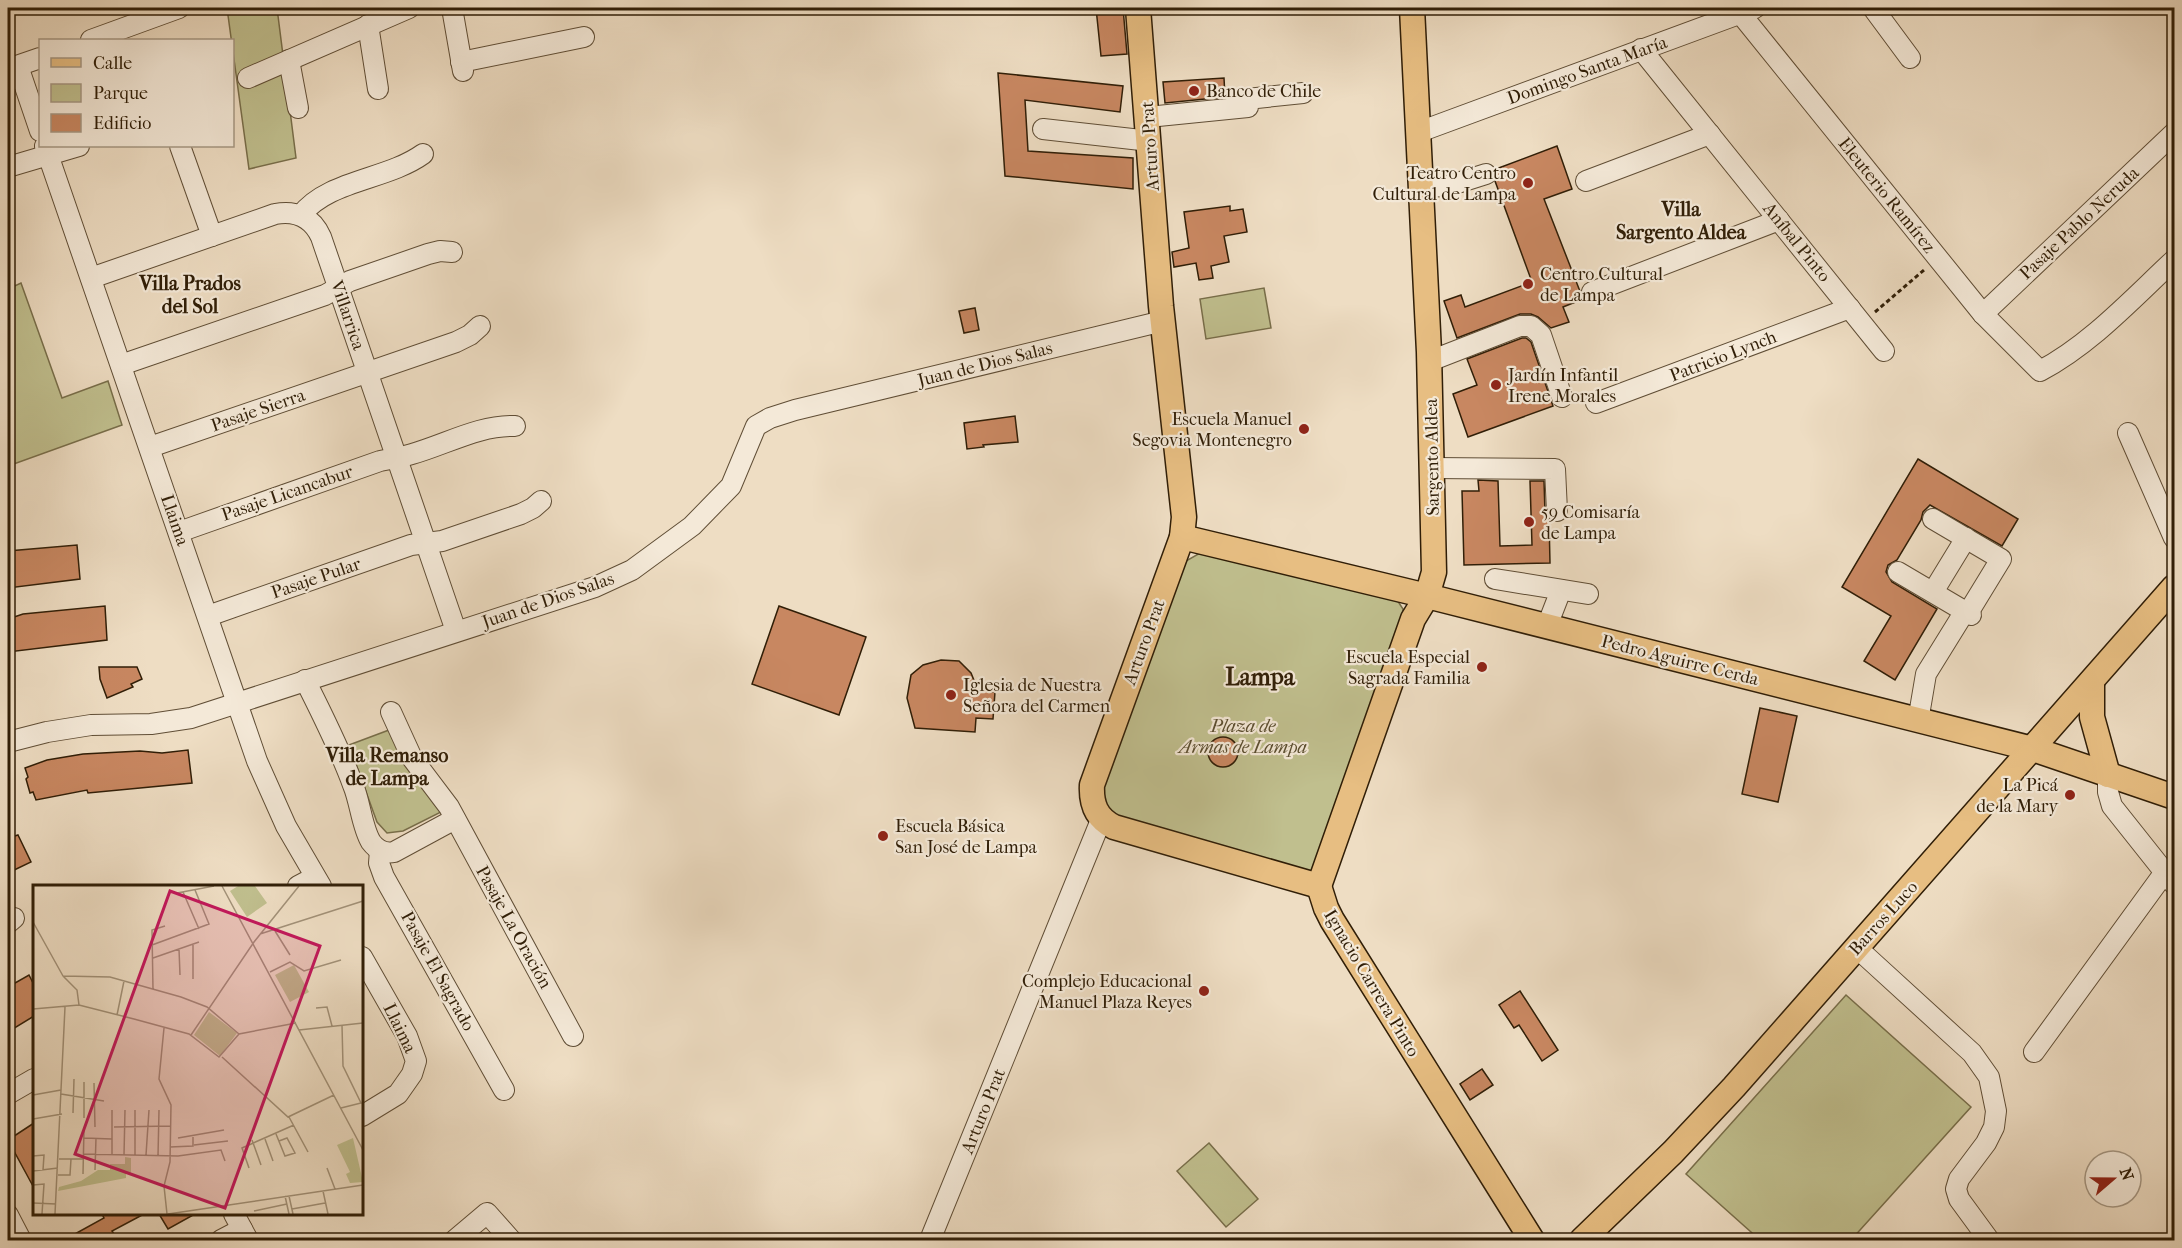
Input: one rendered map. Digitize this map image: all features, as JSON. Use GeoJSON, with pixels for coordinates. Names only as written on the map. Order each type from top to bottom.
{"type":"FeatureCollection","features":[{"type":"Feature","properties":{"kind":"main road","name":"Arturo Prat"},"geometry":{"type":"LineString","coordinates":[[1101,820],[1093,802],[1092,785],[1182,537],[1185,504],[1163,321],[1138,8]]}},
{"type":"Feature","properties":{"kind":"main road","name":"Sargento Aldea"},"geometry":{"type":"LineString","coordinates":[[1319,886],[1413,619],[1427,596],[1434,572],[1430,361],[1412,8]]}},
{"type":"Feature","properties":{"kind":"main road","name":"Pedro Aguirre Cerda"},"geometry":{"type":"LineString","coordinates":[[1182,537],[1427,596],[2033,749],[2175,797]]}},
{"type":"Feature","properties":{"kind":"main road","name":"Barros Luco"},"geometry":{"type":"LineString","coordinates":[[1582,1240],[1704,1119],[2175,587]]}},
{"type":"Feature","properties":{"kind":"main road"},"geometry":{"type":"LineString","coordinates":[[2092,681],[2092,717],[2108,775]]}},
{"type":"Feature","properties":{"kind":"main road","name":"Ignacio Carrera Pinto"},"geometry":{"type":"LineString","coordinates":[[1101,820],[1114,827],[1319,886],[1332,920],[1532,1240]]}},
{"type":"Feature","properties":{"kind":"street"},"geometry":{"type":"LineString","coordinates":[[97,39],[142,32],[179,8]]}},
{"type":"Feature","properties":{"kind":"street"},"geometry":{"type":"LineString","coordinates":[[248,78],[409,8]]}},
{"type":"Feature","properties":{"kind":"street"},"geometry":{"type":"LineString","coordinates":[[452,8],[462,67],[584,37]]}},
{"type":"Feature","properties":{"kind":"street"},"geometry":{"type":"LineString","coordinates":[[1873,8],[1910,58]]}},
{"type":"Feature","properties":{"kind":"street","name":"Domingo Santa María"},"geometry":{"type":"LineString","coordinates":[[1419,132],[1747,10]]}},
{"type":"Feature","properties":{"kind":"street","name":"Eleuterio Ramírez"},"geometry":{"type":"LineString","coordinates":[[1747,10],[1983,314],[2040,371],[2072,352],[2175,260]]}},
{"type":"Feature","properties":{"kind":"street"},"geometry":{"type":"LineString","coordinates":[[368,26],[378,89]]}},
{"type":"Feature","properties":{"kind":"street","name":"Aníbal Pinto"},"geometry":{"type":"LineString","coordinates":[[1641,50],[1884,351]]}},
{"type":"Feature","properties":{"kind":"street"},"geometry":{"type":"LineString","coordinates":[[39,58],[13,68],[39,129]]}},
{"type":"Feature","properties":{"kind":"street"},"geometry":{"type":"LineString","coordinates":[[289,60],[298,108]]}},
{"type":"Feature","properties":{"kind":"street"},"geometry":{"type":"LineString","coordinates":[[1148,117],[1248,107],[1248,99],[1303,93]]}},
{"type":"Feature","properties":{"kind":"street"},"geometry":{"type":"LineString","coordinates":[[1043,129],[1150,141]]}},
{"type":"Feature","properties":{"kind":"street","name":"Pasaje Pablo Neruda"},"geometry":{"type":"LineString","coordinates":[[1983,314],[2175,133]]}},
{"type":"Feature","properties":{"kind":"street"},"geometry":{"type":"LineString","coordinates":[[1586,181],[1710,134]]}},
{"type":"Feature","properties":{"kind":"street"},"geometry":{"type":"LineString","coordinates":[[8,167],[47,150],[71,147]]}},
{"type":"Feature","properties":{"kind":"street"},"geometry":{"type":"LineString","coordinates":[[180,147],[212,236]]}},
{"type":"Feature","properties":{"kind":"street","name":"Llaima"},"geometry":{"type":"LineString","coordinates":[[47,150],[262,772],[311,883]]}},
{"type":"Feature","properties":{"kind":"street"},"geometry":{"type":"LineString","coordinates":[[91,278],[275,214],[301,215],[320,197],[407,165],[423,154]]}},
{"type":"Feature","properties":{"kind":"street"},"geometry":{"type":"LineString","coordinates":[[1422,187],[1448,186],[1486,174]]}},
{"type":"Feature","properties":{"kind":"street","name":"Villarrica"},"geometry":{"type":"LineString","coordinates":[[301,215],[318,230],[456,631]]}},
{"type":"Feature","properties":{"kind":"street"},"geometry":{"type":"LineString","coordinates":[[1592,292],[1779,220]]}},
{"type":"Feature","properties":{"kind":"street"},"geometry":{"type":"LineString","coordinates":[[121,365],[325,295],[350,280],[428,254],[440,251],[452,252]]}},
{"type":"Feature","properties":{"kind":"street","name":"Patricio Lynch"},"geometry":{"type":"LineString","coordinates":[[1596,404],[1856,316]]}},
{"type":"Feature","properties":{"kind":"street","name":"Juan de Dios Salas"},"geometry":{"type":"LineString","coordinates":[[8,742],[91,725],[151,724],[191,718],[595,587],[614,580],[646,561],[692,526],[731,486],[756,426],[770,418],[1163,321]]}},
{"type":"Feature","properties":{"kind":"street","name":"Pasaje Sierra"},"geometry":{"type":"LineString","coordinates":[[150,447],[463,339],[480,326]]}},
{"type":"Feature","properties":{"kind":"street"},"geometry":{"type":"LineString","coordinates":[[1430,361],[1520,326],[1531,326],[1540,335],[1562,397]]}},
{"type":"Feature","properties":{"kind":"street","name":"Pasaje Licancabur"},"geometry":{"type":"LineString","coordinates":[[178,532],[380,461],[411,454],[483,429],[515,426]]}},
{"type":"Feature","properties":{"kind":"street"},"geometry":{"type":"LineString","coordinates":[[2128,433],[2175,538]]}},
{"type":"Feature","properties":{"kind":"street"},"geometry":{"type":"LineString","coordinates":[[1432,468],[1555,469],[1557,511]]}},
{"type":"Feature","properties":{"kind":"street","name":"Pasaje Pular"},"geometry":{"type":"LineString","coordinates":[[208,616],[411,545],[442,541],[521,513],[533,508],[541,501]]}},
{"type":"Feature","properties":{"kind":"street"},"geometry":{"type":"LineString","coordinates":[[1918,720],[1926,674],[2001,560],[1933,519]]}},
{"type":"Feature","properties":{"kind":"street"},"geometry":{"type":"LineString","coordinates":[[1932,592],[1966,538]]}},
{"type":"Feature","properties":{"kind":"street"},"geometry":{"type":"LineString","coordinates":[[1898,572],[1968,613]]}},
{"type":"Feature","properties":{"kind":"street"},"geometry":{"type":"LineString","coordinates":[[1495,579],[1588,594]]}},
{"type":"Feature","properties":{"kind":"street"},"geometry":{"type":"LineString","coordinates":[[1547,627],[1561,590]]}},
{"type":"Feature","properties":{"kind":"street","name":"Pasaje El Sagrado"},"geometry":{"type":"LineString","coordinates":[[305,680],[354,786],[369,837],[380,851],[380,863],[384,877],[504,1090]]}},
{"type":"Feature","properties":{"kind":"street","name":"Pasaje La Oración"},"geometry":{"type":"LineString","coordinates":[[391,712],[412,758],[442,796],[573,1036]]}},
{"type":"Feature","properties":{"kind":"street"},"geometry":{"type":"LineString","coordinates":[[2034,1052],[2170,878],[2112,806],[2108,792],[2108,775]]}},
{"type":"Feature","properties":{"kind":"street"},"geometry":{"type":"LineString","coordinates":[[380,851],[394,852],[455,819]]}},
{"type":"Feature","properties":{"kind":"street","name":"Arturo Prat"},"geometry":{"type":"LineString","coordinates":[[930,1240],[1101,820]]}},
{"type":"Feature","properties":{"kind":"street"},"geometry":{"type":"LineString","coordinates":[[1857,948],[1972,1053],[1989,1077],[1996,1112],[1994,1127],[1986,1143],[1959,1179],[1956,1189],[1959,1199],[1989,1240]]}},
{"type":"Feature","properties":{"kind":"street","name":"Llaima"},"geometry":{"type":"LineString","coordinates":[[363,959],[407,1036],[416,1061],[412,1074],[398,1094],[363,1115]]}},
{"type":"Feature","properties":{"kind":"street"},"geometry":{"type":"LineString","coordinates":[[12,1092],[33,1080]]}},
{"type":"Feature","properties":{"kind":"street"},"geometry":{"type":"LineString","coordinates":[[455,1240],[487,1213],[511,1240]]}},
{"type":"Feature","properties":{"kind":"street"},"geometry":{"type":"LineString","coordinates":[[8,1215],[21,1240]]}},
{"type":"Feature","properties":{"kind":"street"},"geometry":{"type":"LineString","coordinates":[[221,1240],[241,1228]]}},
{"type":"Feature","properties":{"kind":"path"},"geometry":{"type":"LineString","coordinates":[[1856,316],[1938,258]]}},
{"type":"Feature","properties":{"kind":"green space"},"geometry":{"type":"Polygon","coordinates":[[[227,8],[277,8],[296,158],[249,169],[234,59],[234,39],[231,39],[227,8]]]}},
{"type":"Feature","properties":{"kind":"green space"},"geometry":{"type":"Polygon","coordinates":[[[21,283],[62,398],[108,381],[122,425],[11,465],[8,446],[8,289],[21,283]]]}},
{"type":"Feature","properties":{"kind":"green space"},"geometry":{"type":"Polygon","coordinates":[[[1264,288],[1271,328],[1206,339],[1200,299],[1264,288]]]}},
{"type":"Feature","properties":{"kind":"green space","name":"Plaza de Armas de Lampa"},"geometry":{"type":"Polygon","coordinates":[[[1200,553],[1397,600],[1403,609],[1402,626],[1317,868],[1306,876],[1116,819],[1104,808],[1100,793],[1186,561],[1200,553]]]}},
{"type":"Feature","properties":{"kind":"green space"},"geometry":{"type":"Polygon","coordinates":[[[389,730],[412,776],[430,793],[441,812],[403,831],[387,833],[377,822],[349,745],[389,730]]]}},
{"type":"Feature","properties":{"kind":"green space"},"geometry":{"type":"Polygon","coordinates":[[[1846,995],[1971,1107],[1851,1240],[1760,1240],[1686,1174],[1846,995]]]}},
{"type":"Feature","properties":{"kind":"green space"},"geometry":{"type":"Polygon","coordinates":[[[1209,1143],[1258,1199],[1226,1227],[1177,1171],[1209,1143]]]}},
{"type":"Feature","properties":{"kind":"building"},"geometry":{"type":"Polygon","coordinates":[[[1096,8],[1123,8],[1127,54],[1101,56],[1096,8]]]}},
{"type":"Feature","properties":{"kind":"building"},"geometry":{"type":"Polygon","coordinates":[[[998,73],[1123,86],[1120,112],[1025,100],[1028,151],[1133,158],[1133,189],[1005,176],[998,73]]]}},
{"type":"Feature","properties":{"kind":"building","name":"Banco de Chile"},"geometry":{"type":"Polygon","coordinates":[[[1224,78],[1225,97],[1165,103],[1163,82],[1224,78]]]}},
{"type":"Feature","properties":{"kind":"building"},"geometry":{"type":"Polygon","coordinates":[[[1557,146],[1572,189],[1544,199],[1583,299],[1563,307],[1569,322],[1551,328],[1538,317],[1531,314],[1520,314],[1457,338],[1444,301],[1461,295],[1465,307],[1532,282],[1495,181],[1498,176],[1496,169],[1557,146]]]}},
{"type":"Feature","properties":{"kind":"building"},"geometry":{"type":"Polygon","coordinates":[[[1230,206],[1230,211],[1243,209],[1247,232],[1224,236],[1229,262],[1211,266],[1213,278],[1199,280],[1196,263],[1174,267],[1172,252],[1189,248],[1184,212],[1230,206]]]}},
{"type":"Feature","properties":{"kind":"building"},"geometry":{"type":"Polygon","coordinates":[[[975,308],[979,330],[964,333],[959,311],[975,308]]]}},
{"type":"Feature","properties":{"kind":"building","name":"Jardín Infantil Irene Morales"},"geometry":{"type":"Polygon","coordinates":[[[1522,338],[1531,342],[1553,406],[1468,437],[1453,394],[1477,385],[1467,359],[1522,338]]]}},
{"type":"Feature","properties":{"kind":"building"},"geometry":{"type":"Polygon","coordinates":[[[1015,416],[1018,442],[967,449],[964,423],[1015,416]]]}},
{"type":"Feature","properties":{"kind":"building"},"geometry":{"type":"Polygon","coordinates":[[[1918,459],[2018,519],[2002,546],[1930,505],[1923,512],[1921,520],[1897,560],[1888,565],[1886,572],[1892,582],[1937,609],[1895,680],[1864,661],[1891,616],[1842,587],[1918,459]]]}},
{"type":"Feature","properties":{"kind":"building"},"geometry":{"type":"Polygon","coordinates":[[[1478,480],[1498,481],[1500,546],[1532,545],[1530,481],[1544,481],[1545,512],[1549,519],[1550,563],[1464,565],[1462,491],[1479,491],[1478,480]]]}},
{"type":"Feature","properties":{"kind":"building"},"geometry":{"type":"Polygon","coordinates":[[[77,545],[80,579],[8,588],[8,551],[77,545]]]}},
{"type":"Feature","properties":{"kind":"building"},"geometry":{"type":"Polygon","coordinates":[[[105,606],[107,640],[8,652],[8,619],[23,614],[105,606]]]}},
{"type":"Feature","properties":{"kind":"building"},"geometry":{"type":"Polygon","coordinates":[[[779,606],[866,637],[839,715],[752,684],[779,606]]]}},
{"type":"Feature","properties":{"kind":"building","name":"Iglesia de Nuestra Señora del Carmen"},"geometry":{"type":"Polygon","coordinates":[[[941,660],[959,661],[971,673],[978,690],[995,692],[993,719],[976,718],[975,732],[915,728],[907,698],[911,675],[923,665],[941,660]]]}},
{"type":"Feature","properties":{"kind":"building"},"geometry":{"type":"Polygon","coordinates":[[[99,667],[137,667],[142,679],[131,684],[133,687],[107,698],[100,679],[99,667]]]}},
{"type":"Feature","properties":{"kind":"building"},"geometry":{"type":"Polygon","coordinates":[[[1760,708],[1797,716],[1778,802],[1742,794],[1760,708]]]}},
{"type":"Feature","properties":{"kind":"building"},"geometry":{"type":"Polygon","coordinates":[[[1223,737],[1234,741],[1238,752],[1234,763],[1223,767],[1212,763],[1208,752],[1212,741],[1223,737]]]}},
{"type":"Feature","properties":{"kind":"building"},"geometry":{"type":"Polygon","coordinates":[[[188,750],[192,783],[88,793],[87,790],[36,800],[33,792],[30,793],[26,779],[28,777],[25,768],[47,760],[83,754],[140,751],[162,753],[188,750]]]}},
{"type":"Feature","properties":{"kind":"building"},"geometry":{"type":"Polygon","coordinates":[[[18,835],[31,862],[8,873],[8,838],[18,835]]]}},
{"type":"Feature","properties":{"kind":"building"},"geometry":{"type":"Polygon","coordinates":[[[29,975],[33,983],[33,1017],[8,1032],[8,987],[29,975]]]}},
{"type":"Feature","properties":{"kind":"building"},"geometry":{"type":"Polygon","coordinates":[[[1520,991],[1558,1050],[1542,1061],[1519,1025],[1514,1028],[1499,1005],[1520,991]]]}},
{"type":"Feature","properties":{"kind":"building"},"geometry":{"type":"Polygon","coordinates":[[[1482,1069],[1493,1085],[1470,1100],[1460,1084],[1482,1069]]]}},
{"type":"Feature","properties":{"kind":"building"},"geometry":{"type":"Polygon","coordinates":[[[33,1124],[33,1186],[8,1140],[33,1124]]]}},
{"type":"Feature","properties":{"kind":"building"},"geometry":{"type":"Polygon","coordinates":[[[102,1215],[142,1215],[112,1231],[118,1240],[64,1240],[104,1218],[102,1215]]]}},
{"type":"Feature","properties":{"kind":"building"},"geometry":{"type":"Polygon","coordinates":[[[160,1215],[193,1215],[168,1229],[160,1215]]]}},
{"type":"Feature","properties":{"kind":"place","name":"Banco de Chile"},"geometry":{"type":"Point","coordinates":[1194,91]}},
{"type":"Feature","properties":{"kind":"place","name":"Teatro Centro Cultural de Lampa"},"geometry":{"type":"Point","coordinates":[1528,183]}},
{"type":"Feature","properties":{"kind":"place","name":"Centro Cultural de Lampa"},"geometry":{"type":"Point","coordinates":[1528,284]}},
{"type":"Feature","properties":{"kind":"place","name":"Jardín Infantil Irene Morales"},"geometry":{"type":"Point","coordinates":[1496,385]}},
{"type":"Feature","properties":{"kind":"place","name":"Escuela Manuel Segovia Montenegro"},"geometry":{"type":"Point","coordinates":[1304,429]}},
{"type":"Feature","properties":{"kind":"place","name":"59 Comisaría de Lampa"},"geometry":{"type":"Point","coordinates":[1529,522]}},
{"type":"Feature","properties":{"kind":"place","name":"Escuela Especial Sagrada Familia"},"geometry":{"type":"Point","coordinates":[1482,667]}},
{"type":"Feature","properties":{"kind":"place","name":"Iglesia de Nuestra Señora del Carmen"},"geometry":{"type":"Point","coordinates":[951,695]}},
{"type":"Feature","properties":{"kind":"place","name":"La Picá de la Mary"},"geometry":{"type":"Point","coordinates":[2070,795]}},
{"type":"Feature","properties":{"kind":"place","name":"Escuela Básica San José de Lampa"},"geometry":{"type":"Point","coordinates":[883,836]}},
{"type":"Feature","properties":{"kind":"place","name":"Complejo Educacional Manuel Plaza Reyes"},"geometry":{"type":"Point","coordinates":[1204,991]}},
{"type":"Feature","properties":{"kind":"district","name":"Villa Sargento Aldea"},"geometry":{"type":"Point","coordinates":[1681,220]}},
{"type":"Feature","properties":{"kind":"district","name":"Villa Prados del Sol"},"geometry":{"type":"Point","coordinates":[190,294]}},
{"type":"Feature","properties":{"kind":"district","name":"Lampa"},"geometry":{"type":"Point","coordinates":[1260,677]}},
{"type":"Feature","properties":{"kind":"district","name":"Villa Remanso de Lampa"},"geometry":{"type":"Point","coordinates":[387,766]}}]}
